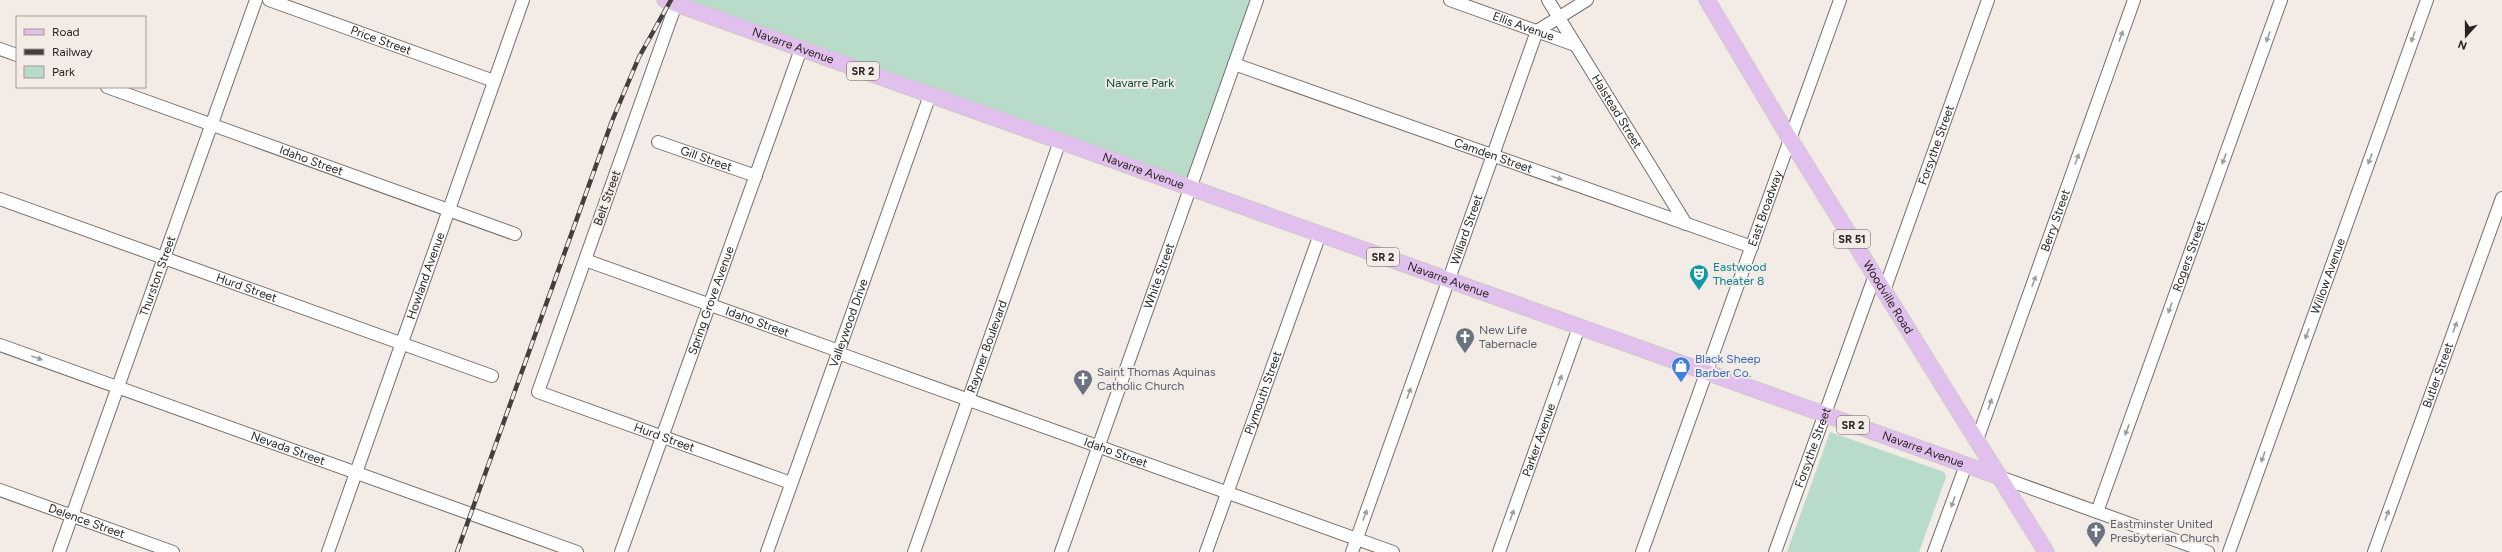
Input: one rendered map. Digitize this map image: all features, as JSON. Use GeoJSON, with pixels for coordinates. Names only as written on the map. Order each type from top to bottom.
{"type":"FeatureCollection","features":[{"type":"Feature","properties":{"kind":"main road","name":"Woodville Road"},"geometry":{"type":"LineString","coordinates":[[1707,0],[1790,139],[2046,552]]}},
{"type":"Feature","properties":{"kind":"main road","name":"Navarre Avenue"},"geometry":{"type":"LineString","coordinates":[[671,2],[2000,477]]}},
{"type":"Feature","properties":{"kind":"street","name":"Thurston Street"},"geometry":{"type":"LineString","coordinates":[[59,552],[256,0]]}},
{"type":"Feature","properties":{"kind":"street","name":"Price Street"},"geometry":{"type":"LineString","coordinates":[[269,0],[494,81]]}},
{"type":"Feature","properties":{"kind":"street","name":"Howland Avenue"},"geometry":{"type":"LineString","coordinates":[[328,552],[523,0]]}},
{"type":"Feature","properties":{"kind":"street","name":"White Street"},"geometry":{"type":"LineString","coordinates":[[1061,552],[1257,0]]}},
{"type":"Feature","properties":{"kind":"street","name":"Ellis Avenue"},"geometry":{"type":"LineString","coordinates":[[1450,0],[1575,45]]}},
{"type":"Feature","properties":{"kind":"street","name":"Halstead Street"},"geometry":{"type":"LineString","coordinates":[[1548,0],[1686,224]]}},
{"type":"Feature","properties":{"kind":"street"},"geometry":{"type":"LineString","coordinates":[[1537,31],[1587,0]]}},
{"type":"Feature","properties":{"kind":"street","name":"East Broadway"},"geometry":{"type":"LineString","coordinates":[[1642,552],[1840,0]]}},
{"type":"Feature","properties":{"kind":"street","name":"Forsythe Street"},"geometry":{"type":"LineString","coordinates":[[1884,291],[1988,0]]}},
{"type":"Feature","properties":{"kind":"street","name":"Berry Street"},"geometry":{"type":"LineString","coordinates":[[1977,440],[2134,0]]}},
{"type":"Feature","properties":{"kind":"street","name":"Rogers Street"},"geometry":{"type":"LineString","coordinates":[[2097,512],[2281,0]]}},
{"type":"Feature","properties":{"kind":"street","name":"Willow Avenue"},"geometry":{"type":"LineString","coordinates":[[2229,552],[2427,0]]}},
{"type":"Feature","properties":{"kind":"street","name":"Belt Street"},"geometry":{"type":"LineString","coordinates":[[538,392],[585,260],[671,2]]}},
{"type":"Feature","properties":{"kind":"street","name":"Willard Street"},"geometry":{"type":"LineString","coordinates":[[1352,552],[1537,31]]}},
{"type":"Feature","properties":{"kind":"street"},"geometry":{"type":"LineString","coordinates":[[0,49],[16,55]]}},
{"type":"Feature","properties":{"kind":"street","name":"Spring Grove Avenue"},"geometry":{"type":"LineString","coordinates":[[621,552],[801,49]]}},
{"type":"Feature","properties":{"kind":"street","name":"Camden Street"},"geometry":{"type":"LineString","coordinates":[[1234,64],[1752,247]]}},
{"type":"Feature","properties":{"kind":"street","name":"Idaho Street"},"geometry":{"type":"LineString","coordinates":[[110,88],[516,234]]}},
{"type":"Feature","properties":{"kind":"street","name":"Valleywood Drive"},"geometry":{"type":"LineString","coordinates":[[766,552],[930,95]]}},
{"type":"Feature","properties":{"kind":"street","name":"Raymer Boulevard"},"geometry":{"type":"LineString","coordinates":[[914,552],[1060,141]]}},
{"type":"Feature","properties":{"kind":"street","name":"Gill Street"},"geometry":{"type":"LineString","coordinates":[[658,142],[756,176]]}},
{"type":"Feature","properties":{"kind":"street","name":"Butler Street"},"geometry":{"type":"LineString","coordinates":[[2374,552],[2502,198]]}},
{"type":"Feature","properties":{"kind":"street","name":"Hurd Street"},"geometry":{"type":"LineString","coordinates":[[0,199],[492,376]]}},
{"type":"Feature","properties":{"kind":"street","name":"Plymouth Street"},"geometry":{"type":"LineString","coordinates":[[1206,552],[1320,234]]}},
{"type":"Feature","properties":{"kind":"street","name":"Idaho Street"},"geometry":{"type":"LineString","coordinates":[[585,260],[1098,448],[1393,552]]}},
{"type":"Feature","properties":{"kind":"street","name":"Forsythe Street"},"geometry":{"type":"LineString","coordinates":[[1775,552],[1874,275]]}},
{"type":"Feature","properties":{"kind":"street","name":"Parker Avenue"},"geometry":{"type":"LineString","coordinates":[[1499,552],[1579,327]]}},
{"type":"Feature","properties":{"kind":"street","name":"Nevada Street"},"geometry":{"type":"LineString","coordinates":[[0,345],[577,552]]}},
{"type":"Feature","properties":{"kind":"street","name":"Hurd Street"},"geometry":{"type":"LineString","coordinates":[[538,392],[791,483]]}},
{"type":"Feature","properties":{"kind":"street"},"geometry":{"type":"LineString","coordinates":[[1934,552],[1966,465]]}},
{"type":"Feature","properties":{"kind":"street","name":"Navarre Avenue"},"geometry":{"type":"LineString","coordinates":[[2000,477],[2192,548],[2208,552]]}},
{"type":"Feature","properties":{"kind":"street","name":"Delence Street"},"geometry":{"type":"LineString","coordinates":[[0,490],[173,552]]}},
{"type":"Feature","properties":{"kind":"green space","name":"Navarre Park"},"geometry":{"type":"Polygon","coordinates":[[[671,0],[1257,0],[1191,188],[671,0]]]}},
{"type":"Feature","properties":{"kind":"green space"},"geometry":{"type":"Polygon","coordinates":[[[1830,432],[1944,472],[1946,477],[1919,552],[1787,552],[1830,432]]]}},
{"type":"Feature","properties":{"kind":"railway"},"geometry":{"type":"LineString","coordinates":[[457,552],[612,121],[639,57],[671,0]]}},
{"type":"Feature","properties":{"kind":"place","name":"Eastwood Theater 8"},"geometry":{"type":"Point","coordinates":[1699,291]}},
{"type":"Feature","properties":{"kind":"place","name":"New Life Tabernacle"},"geometry":{"type":"Point","coordinates":[1465,354]}},
{"type":"Feature","properties":{"kind":"place","name":"Black Sheep Barber Co."},"geometry":{"type":"Point","coordinates":[1681,383]}},
{"type":"Feature","properties":{"kind":"place","name":"Saint Thomas Aquinas Catholic Church"},"geometry":{"type":"Point","coordinates":[1083,396]}},
{"type":"Feature","properties":{"kind":"place","name":"Eastminster United Presbyterian Church"},"geometry":{"type":"Point","coordinates":[2096,548]}}]}
